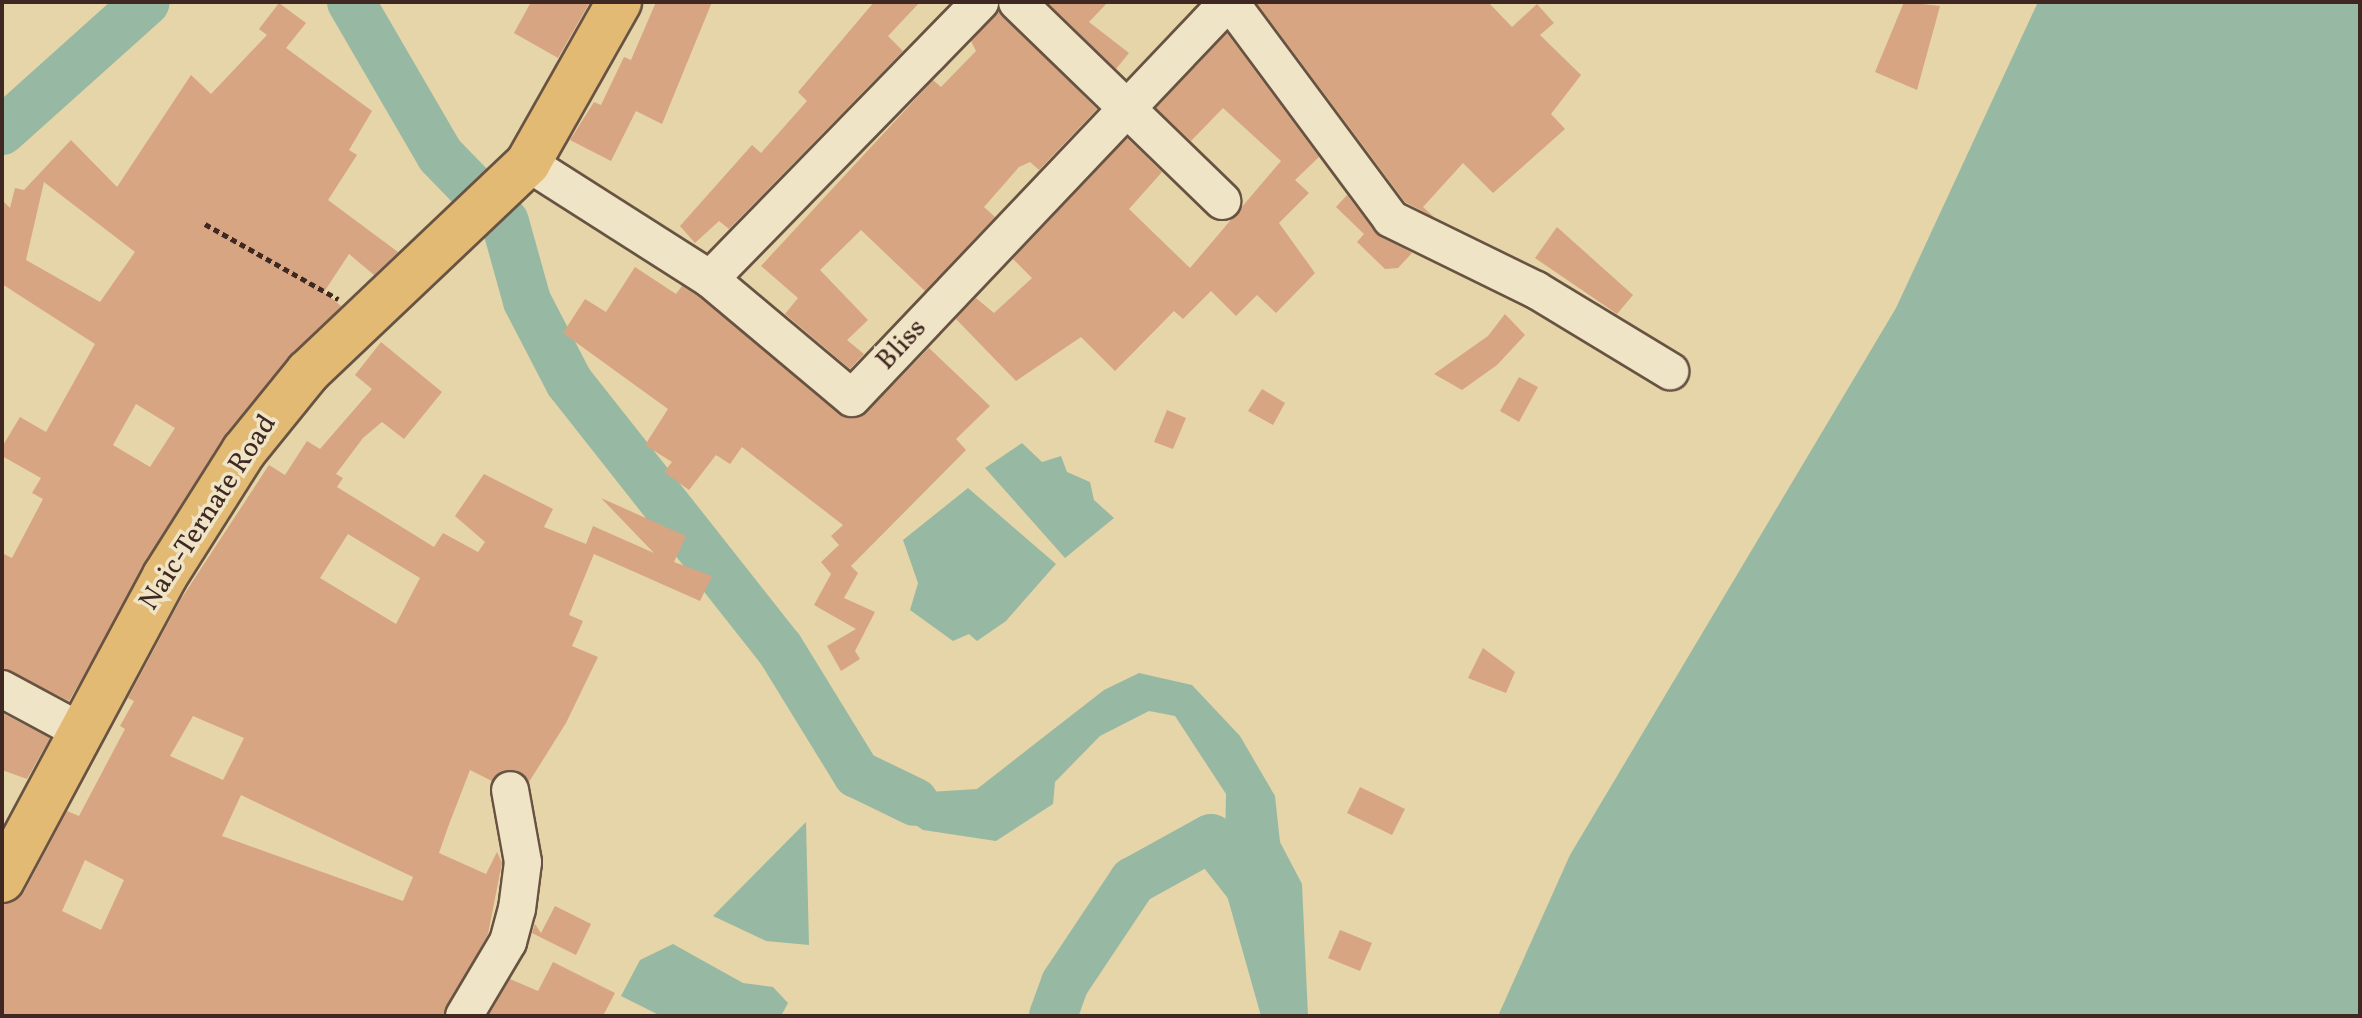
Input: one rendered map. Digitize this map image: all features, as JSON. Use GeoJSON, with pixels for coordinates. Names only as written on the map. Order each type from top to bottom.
{"type":"FeatureCollection","features":[{"type":"Feature","properties":{"kind":"main road","name":"Naic-Ternate Road"},"geometry":{"type":"LineString","coordinates":[[2,880],[78,730],[244,451],[367,315],[528,163],[619,2]]}},
{"type":"Feature","properties":{"kind":"street"},"geometry":{"type":"LineString","coordinates":[[710,279],[980,2]]}},
{"type":"Feature","properties":{"kind":"street"},"geometry":{"type":"LineString","coordinates":[[1017,2],[1122,110],[1222,201]]}},
{"type":"Feature","properties":{"kind":"street","name":"Bliss"},"geometry":{"type":"LineString","coordinates":[[528,163],[710,279],[852,398],[1122,110],[1229,2]]}},
{"type":"Feature","properties":{"kind":"street"},"geometry":{"type":"LineString","coordinates":[[1229,2],[1391,219],[1536,290],[1670,371]]}},
{"type":"Feature","properties":{"kind":"street"},"geometry":{"type":"LineString","coordinates":[[2,689],[78,730]]}},
{"type":"Feature","properties":{"kind":"street"},"geometry":{"type":"LineString","coordinates":[[464,1016],[508,942],[517,909],[523,862],[510,790]]}},
{"type":"Feature","properties":{"kind":"path"},"geometry":{"type":"LineString","coordinates":[[205,224],[367,315]]}},
{"type":"Feature","properties":{"kind":"shaded area"},"geometry":{"type":"Polygon","coordinates":[[[2038,2],[2360,2],[2360,1016],[1498,1016],[1570,855],[1896,308],[2038,2]]]}},
{"type":"Feature","properties":{"kind":"shaded area"},"geometry":{"type":"Polygon","coordinates":[[[1022,443],[1042,462],[1061,456],[1067,472],[1090,482],[1094,500],[1114,518],[1065,558],[985,468],[1022,443]]]}},
{"type":"Feature","properties":{"kind":"shaded area"},"geometry":{"type":"Polygon","coordinates":[[[968,488],[1056,564],[1006,621],[977,641],[969,634],[953,641],[910,610],[918,583],[903,540],[968,488]]]}},
{"type":"Feature","properties":{"kind":"shaded area"},"geometry":{"type":"Polygon","coordinates":[[[1139,673],[1192,685],[1240,736],[1275,796],[1280,842],[1302,884],[1308,1016],[1261,1016],[1224,885],[1226,794],[1175,716],[1149,711],[1100,736],[1055,782],[1053,804],[996,841],[923,830],[881,802],[857,774],[929,792],[977,789],[1104,690],[1139,673]]]}},
{"type":"Feature","properties":{"kind":"shaded area"},"geometry":{"type":"Polygon","coordinates":[[[806,822],[809,945],[766,941],[713,916],[806,822]]]}},
{"type":"Feature","properties":{"kind":"shaded area"},"geometry":{"type":"Polygon","coordinates":[[[673,944],[743,983],[773,987],[788,1003],[781,1016],[661,1016],[621,996],[640,960],[673,944]]]}},
{"type":"Feature","properties":{"kind":"building"},"geometry":{"type":"Polygon","coordinates":[[[531,2],[590,2],[558,58],[514,33],[531,2]]]}},
{"type":"Feature","properties":{"kind":"building"},"geometry":{"type":"Polygon","coordinates":[[[656,2],[712,2],[662,124],[636,111],[611,161],[570,140],[594,102],[601,105],[624,57],[631,60],[656,2]]]}},
{"type":"Feature","properties":{"kind":"building"},"geometry":{"type":"Polygon","coordinates":[[[874,2],[920,2],[888,36],[903,51],[729,229],[719,221],[695,243],[680,226],[752,145],[761,153],[807,101],[798,92],[874,2]]]}},
{"type":"Feature","properties":{"kind":"building"},"geometry":{"type":"Polygon","coordinates":[[[1047,2],[1108,2],[1089,22],[1129,53],[1116,69],[1047,2]]]}},
{"type":"Feature","properties":{"kind":"building"},"geometry":{"type":"Polygon","coordinates":[[[1256,2],[1488,2],[1512,27],[1537,4],[1554,23],[1540,35],[1581,75],[1551,114],[1565,129],[1493,193],[1463,163],[1423,207],[1434,217],[1405,202],[1256,2]]]}},
{"type":"Feature","properties":{"kind":"building"},"geometry":{"type":"Polygon","coordinates":[[[1904,2],[1940,6],[1917,90],[1875,72],[1904,2]]]}},
{"type":"Feature","properties":{"kind":"building"},"geometry":{"type":"Polygon","coordinates":[[[279,3],[306,23],[286,48],[372,111],[349,150],[357,155],[328,200],[398,252],[374,275],[349,254],[324,292],[341,306],[223,438],[69,701],[2,668],[2,553],[12,558],[43,499],[32,493],[41,478],[2,456],[2,447],[20,417],[46,432],[95,344],[2,284],[2,200],[10,208],[15,188],[24,190],[71,140],[117,187],[191,75],[211,94],[267,35],[259,29],[279,3]],[[44,182],[26,260],[100,302],[135,252],[44,182]],[[136,404],[113,445],[150,467],[175,428],[136,404]]]}},
{"type":"Feature","properties":{"kind":"building"},"geometry":{"type":"Polygon","coordinates":[[[998,11],[1097,109],[1039,170],[1030,162],[1019,167],[984,207],[995,217],[925,291],[861,230],[820,270],[868,320],[847,340],[864,354],[850,369],[785,314],[798,298],[761,266],[933,80],[941,87],[976,51],[971,41],[998,11]]]}},
{"type":"Feature","properties":{"kind":"building"},"geometry":{"type":"Polygon","coordinates":[[[1227,33],[1319,157],[1295,180],[1309,193],[1279,223],[1315,273],[1276,313],[1257,295],[1236,316],[1211,291],[1183,319],[1174,311],[1115,371],[1081,337],[1016,381],[956,319],[976,298],[994,313],[1032,278],[1013,259],[1127,138],[1162,172],[1129,209],[1190,268],[1281,161],[1223,108],[1191,141],[1156,108],[1227,33]]]}},
{"type":"Feature","properties":{"kind":"building"},"geometry":{"type":"Polygon","coordinates":[[[1347,195],[1375,232],[1412,253],[1398,268],[1385,269],[1357,242],[1364,234],[1336,207],[1347,195]]]}},
{"type":"Feature","properties":{"kind":"building"},"geometry":{"type":"Polygon","coordinates":[[[1557,227],[1633,295],[1617,314],[1535,258],[1557,227]]]}},
{"type":"Feature","properties":{"kind":"building"},"geometry":{"type":"Polygon","coordinates":[[[635,267],[676,294],[682,286],[698,296],[847,418],[867,412],[929,348],[990,406],[956,439],[966,450],[851,566],[858,573],[844,598],[875,612],[855,651],[860,659],[841,671],[827,646],[856,629],[814,605],[831,574],[821,562],[839,545],[831,536],[843,525],[742,447],[730,464],[716,455],[689,490],[664,472],[672,462],[645,445],[668,409],[563,333],[585,299],[606,312],[635,267]]]}},
{"type":"Feature","properties":{"kind":"building"},"geometry":{"type":"Polygon","coordinates":[[[1505,314],[1525,335],[1497,365],[1462,390],[1434,374],[1488,336],[1505,314]]]}},
{"type":"Feature","properties":{"kind":"building"},"geometry":{"type":"Polygon","coordinates":[[[381,342],[442,392],[404,439],[382,422],[363,438],[336,474],[343,478],[337,487],[434,547],[443,533],[478,552],[485,542],[455,516],[484,474],[553,509],[544,527],[586,544],[593,526],[654,553],[601,498],[686,536],[674,562],[712,576],[700,601],[594,554],[569,615],[583,621],[572,646],[598,657],[566,723],[529,782],[516,770],[492,781],[470,770],[439,853],[486,874],[497,852],[502,863],[488,934],[443,1016],[2,1016],[2,905],[24,892],[67,811],[79,816],[125,729],[120,726],[134,701],[128,698],[181,599],[269,465],[285,475],[307,441],[320,449],[372,389],[355,375],[381,342]],[[348,534],[320,578],[396,624],[420,578],[348,534]],[[193,716],[170,756],[223,780],[244,738],[193,716]],[[241,795],[222,836],[403,901],[413,877],[241,795]],[[85,860],[62,911],[101,930],[124,880],[85,860]]]}},
{"type":"Feature","properties":{"kind":"building"},"geometry":{"type":"Polygon","coordinates":[[[1519,377],[1538,387],[1519,422],[1500,411],[1519,377]]]}},
{"type":"Feature","properties":{"kind":"building"},"geometry":{"type":"Polygon","coordinates":[[[1262,389],[1285,403],[1273,425],[1248,411],[1262,389]]]}},
{"type":"Feature","properties":{"kind":"building"},"geometry":{"type":"Polygon","coordinates":[[[1167,410],[1186,418],[1173,449],[1154,442],[1167,410]]]}},
{"type":"Feature","properties":{"kind":"building"},"geometry":{"type":"Polygon","coordinates":[[[1483,648],[1515,672],[1506,693],[1468,678],[1483,648]]]}},
{"type":"Feature","properties":{"kind":"building"},"geometry":{"type":"Polygon","coordinates":[[[2,713],[50,738],[27,779],[2,770],[2,713]]]}},
{"type":"Feature","properties":{"kind":"building"},"geometry":{"type":"Polygon","coordinates":[[[1360,787],[1405,809],[1392,835],[1347,813],[1360,787]]]}},
{"type":"Feature","properties":{"kind":"building"},"geometry":{"type":"Polygon","coordinates":[[[555,906],[591,924],[576,955],[532,933],[535,924],[541,933],[555,906]]]}},
{"type":"Feature","properties":{"kind":"building"},"geometry":{"type":"Polygon","coordinates":[[[1340,930],[1372,943],[1360,971],[1328,958],[1340,930]]]}},
{"type":"Feature","properties":{"kind":"building"},"geometry":{"type":"Polygon","coordinates":[[[553,962],[615,993],[603,1016],[488,1016],[510,979],[538,991],[553,962]]]}},
{"type":"Feature","properties":{"kind":"waterway"},"geometry":{"type":"LineString","coordinates":[[2,131],[146,2]]}},
{"type":"Feature","properties":{"kind":"waterway"},"geometry":{"type":"LineString","coordinates":[[351,2],[440,155],[505,222],[527,301],[569,382],[780,649],[857,774],[915,802]]}},
{"type":"Feature","properties":{"kind":"waterway"},"geometry":{"type":"LineString","coordinates":[[1053,1016],[1065,983],[1133,881],[1211,838],[1266,908]]}}]}
